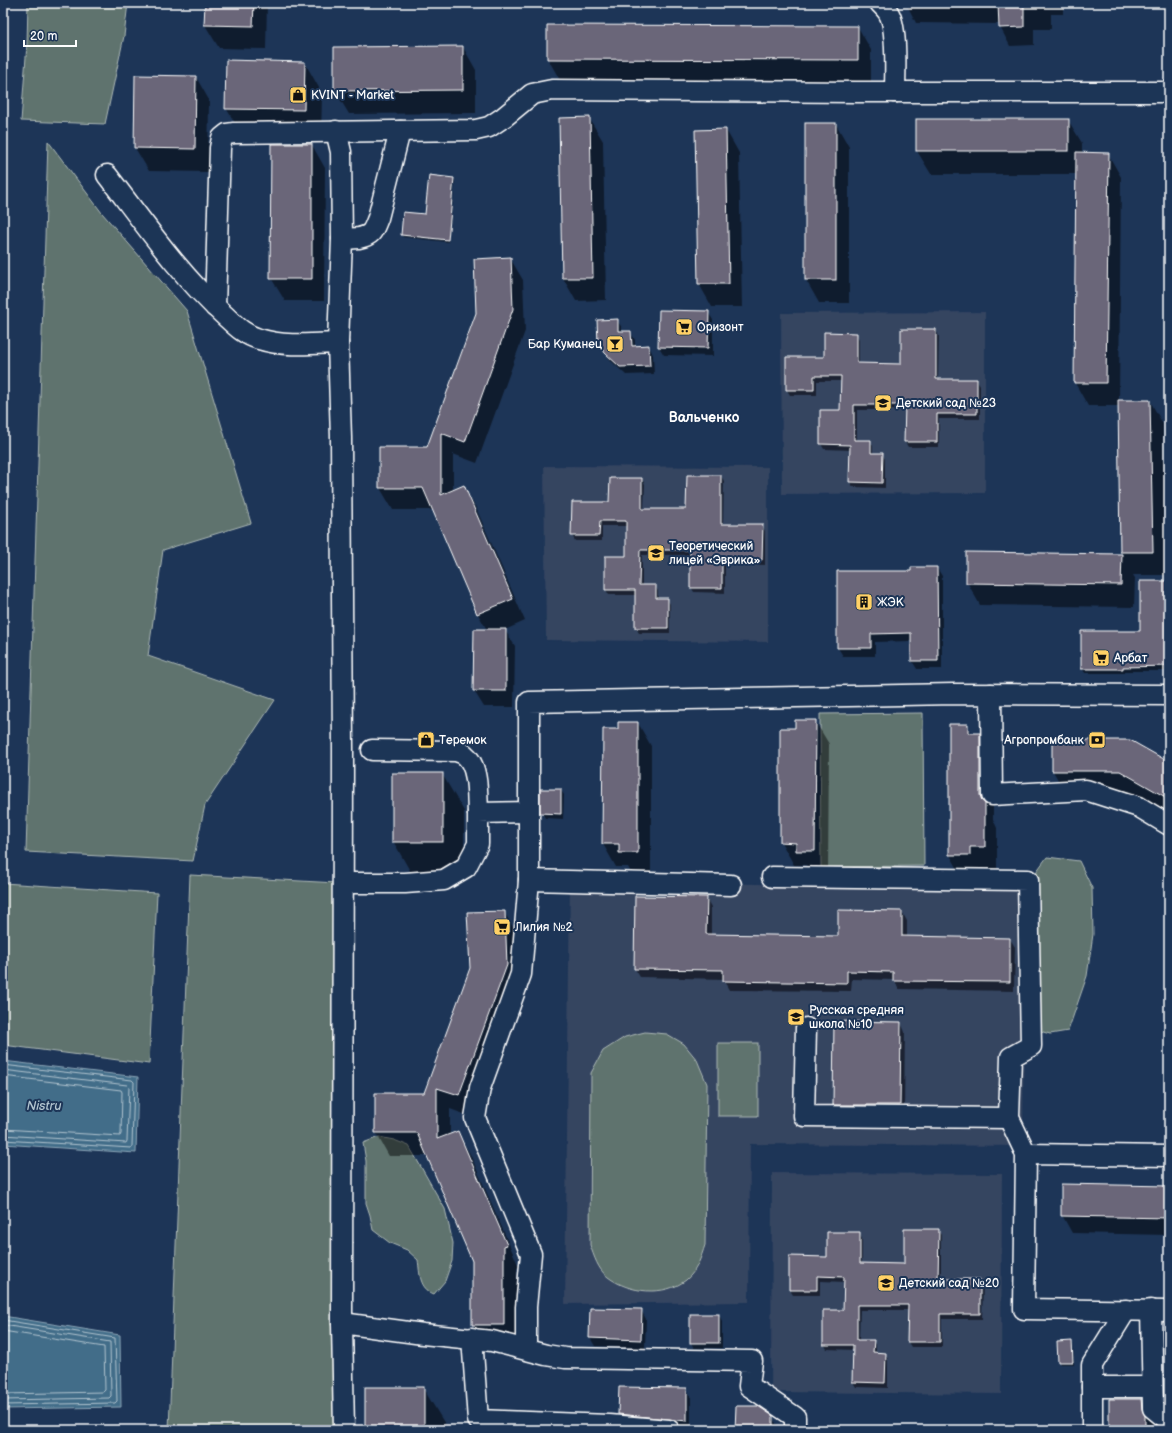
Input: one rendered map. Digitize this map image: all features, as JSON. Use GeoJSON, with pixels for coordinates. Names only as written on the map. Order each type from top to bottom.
{"type":"FeatureCollection","features":[{"type":"Feature","properties":{"kind":"street"},"geometry":{"type":"LineString","coordinates":[[880,3],[889,13],[892,23],[895,62],[895,92]]}},
{"type":"Feature","properties":{"kind":"street"},"geometry":{"type":"LineString","coordinates":[[215,307],[220,148],[222,138],[227,134],[336,131],[476,130],[489,127],[532,94],[552,90],[1169,92]]}},
{"type":"Feature","properties":{"kind":"street"},"geometry":{"type":"LineString","coordinates":[[342,239],[364,237],[369,235],[373,230],[378,218],[400,130]]}},
{"type":"Feature","properties":{"kind":"street"},"geometry":{"type":"LineString","coordinates":[[336,131],[341,152],[342,239],[338,343],[341,438],[344,883],[342,1322],[344,1430]]}},
{"type":"Feature","properties":{"kind":"street"},"geometry":{"type":"LineString","coordinates":[[107,175],[184,275],[215,307],[242,331],[258,339],[273,342],[297,344],[338,343]]}},
{"type":"Feature","properties":{"kind":"street"},"geometry":{"type":"LineString","coordinates":[[526,1349],[526,1307],[532,1254],[475,1118],[480,1088],[520,974],[529,880],[529,702],[954,694],[1169,695]]}},
{"type":"Feature","properties":{"kind":"street"},"geometry":{"type":"LineString","coordinates":[[991,694],[992,795],[1086,790],[1139,807],[1169,825]]}},
{"type":"Feature","properties":{"kind":"street"},"geometry":{"type":"LineString","coordinates":[[344,883],[405,883],[444,880],[466,867],[478,844],[476,778],[472,764],[465,755],[456,751],[372,750]]}},
{"type":"Feature","properties":{"kind":"street"},"geometry":{"type":"LineString","coordinates":[[478,812],[529,812]]}},
{"type":"Feature","properties":{"kind":"street"},"geometry":{"type":"LineString","coordinates":[[772,877],[1028,880],[1031,1046],[1011,1057],[1008,1118],[1026,1154],[1024,1309],[1160,1311],[1152,1387],[1153,1408],[1169,1421]]}},
{"type":"Feature","properties":{"kind":"street"},"geometry":{"type":"LineString","coordinates":[[529,880],[731,885]]}},
{"type":"Feature","properties":{"kind":"street"},"geometry":{"type":"LineString","coordinates":[[806,1028],[804,1116],[1008,1118]]}},
{"type":"Feature","properties":{"kind":"street"},"geometry":{"type":"LineString","coordinates":[[1026,1154],[1169,1156]]}},
{"type":"Feature","properties":{"kind":"street"},"geometry":{"type":"LineString","coordinates":[[1092,1430],[1092,1365],[1126,1310]]}},
{"type":"Feature","properties":{"kind":"street"},"geometry":{"type":"LineString","coordinates":[[342,1322],[423,1334],[492,1341],[546,1355],[565,1358],[752,1361],[749,1386],[795,1417],[795,1430]]}},
{"type":"Feature","properties":{"kind":"street"},"geometry":{"type":"LineString","coordinates":[[472,1338],[478,1420],[609,1425],[668,1430]]}},
{"type":"Feature","properties":{"kind":"street"},"geometry":{"type":"LineString","coordinates":[[1092,1387],[1152,1387]]}},
{"type":"Feature","properties":{"kind":"shaded area","name":"Детский сад №23"},"geometry":{"type":"Polygon","coordinates":[[[985,312],[985,493],[782,494],[781,313],[985,312]]]}},
{"type":"Feature","properties":{"kind":"shaded area","name":"Теоретический лицей «Эврика»"},"geometry":{"type":"Polygon","coordinates":[[[544,466],[768,467],[768,642],[546,640],[544,466]]]}},
{"type":"Feature","properties":{"kind":"shaded area","name":"Русская средняя школа №10"},"geometry":{"type":"Polygon","coordinates":[[[570,880],[1025,890],[1023,1146],[750,1144],[749,1302],[565,1304],[570,880]]]}},
{"type":"Feature","properties":{"kind":"shaded area","name":"Детский сад №20"},"geometry":{"type":"Polygon","coordinates":[[[772,1173],[1002,1174],[1001,1394],[771,1392],[772,1173]]]}},
{"type":"Feature","properties":{"kind":"green space"},"geometry":{"type":"Polygon","coordinates":[[[28,3],[128,3],[124,36],[105,124],[21,121],[27,44],[28,3]]]}},
{"type":"Feature","properties":{"kind":"green space"},"geometry":{"type":"Polygon","coordinates":[[[48,141],[102,213],[187,311],[251,523],[163,550],[148,656],[275,700],[205,805],[193,861],[26,852],[48,141]]]}},
{"type":"Feature","properties":{"kind":"green space"},"geometry":{"type":"Polygon","coordinates":[[[923,713],[924,866],[821,867],[820,714],[923,713]]]}},
{"type":"Feature","properties":{"kind":"green space"},"geometry":{"type":"Polygon","coordinates":[[[1047,857],[1079,861],[1092,888],[1093,934],[1087,976],[1068,1031],[1050,1034],[1033,1029],[1031,879],[1047,857]]]}},
{"type":"Feature","properties":{"kind":"green space"},"geometry":{"type":"Polygon","coordinates":[[[190,875],[337,883],[337,1430],[169,1430],[190,875]]]}},
{"type":"Feature","properties":{"kind":"green space"},"geometry":{"type":"Polygon","coordinates":[[[3,883],[157,893],[149,1064],[3,1045],[3,883]]]}},
{"type":"Feature","properties":{"kind":"green space"},"geometry":{"type":"Polygon","coordinates":[[[645,1032],[667,1034],[684,1044],[697,1060],[707,1084],[705,1245],[698,1264],[686,1280],[667,1289],[657,1291],[647,1291],[626,1287],[608,1277],[599,1267],[590,1245],[591,1073],[603,1051],[625,1037],[645,1032]]]}},
{"type":"Feature","properties":{"kind":"green space"},"geometry":{"type":"Polygon","coordinates":[[[718,1043],[758,1043],[758,1116],[718,1116],[718,1043]]]}},
{"type":"Feature","properties":{"kind":"green space"},"geometry":{"type":"Polygon","coordinates":[[[379,1137],[394,1140],[409,1146],[445,1209],[453,1243],[452,1261],[445,1281],[434,1294],[425,1288],[421,1280],[418,1260],[407,1250],[390,1243],[373,1230],[366,1203],[366,1161],[363,1143],[379,1137]]]}},
{"type":"Feature","properties":{"kind":"water"},"geometry":{"type":"Polygon","coordinates":[[[3,3],[7,3],[3,118],[3,3]]]}},
{"type":"Feature","properties":{"kind":"water","name":"Nistru"},"geometry":{"type":"Polygon","coordinates":[[[3,1061],[138,1077],[136,1153],[3,1144],[3,1061]]]}},
{"type":"Feature","properties":{"kind":"water"},"geometry":{"type":"Polygon","coordinates":[[[3,1316],[120,1335],[121,1407],[3,1409],[3,1316]]]}},
{"type":"Feature","properties":{"kind":"building"},"geometry":{"type":"Polygon","coordinates":[[[205,3],[254,3],[253,26],[204,25],[205,3]]]}},
{"type":"Feature","properties":{"kind":"building"},"geometry":{"type":"Polygon","coordinates":[[[998,3],[1024,3],[1024,27],[999,28],[998,3]]]}},
{"type":"Feature","properties":{"kind":"building"},"geometry":{"type":"Polygon","coordinates":[[[547,25],[858,26],[858,60],[547,59],[547,25]]]}},
{"type":"Feature","properties":{"kind":"building"},"geometry":{"type":"Polygon","coordinates":[[[463,46],[463,90],[334,91],[334,47],[463,46]]]}},
{"type":"Feature","properties":{"kind":"building"},"geometry":{"type":"Polygon","coordinates":[[[226,60],[305,62],[304,110],[225,109],[226,60]]]}},
{"type":"Feature","properties":{"kind":"building"},"geometry":{"type":"Polygon","coordinates":[[[135,75],[196,76],[195,149],[134,148],[135,75]]]}},
{"type":"Feature","properties":{"kind":"building"},"geometry":{"type":"Polygon","coordinates":[[[590,117],[593,278],[562,278],[559,118],[590,117]]]}},
{"type":"Feature","properties":{"kind":"building"},"geometry":{"type":"Polygon","coordinates":[[[916,119],[1069,119],[1069,151],[916,151],[916,119]]]}},
{"type":"Feature","properties":{"kind":"building"},"geometry":{"type":"Polygon","coordinates":[[[805,123],[836,123],[836,280],[805,280],[805,123]]]}},
{"type":"Feature","properties":{"kind":"building"},"geometry":{"type":"Polygon","coordinates":[[[726,129],[729,284],[698,284],[695,130],[726,129]]]}},
{"type":"Feature","properties":{"kind":"building"},"geometry":{"type":"Polygon","coordinates":[[[271,144],[312,144],[312,279],[270,279],[271,144]]]}},
{"type":"Feature","properties":{"kind":"building"},"geometry":{"type":"Polygon","coordinates":[[[1076,152],[1109,153],[1106,383],[1074,383],[1076,152]]]}},
{"type":"Feature","properties":{"kind":"building"},"geometry":{"type":"Polygon","coordinates":[[[429,175],[454,178],[448,240],[401,235],[403,212],[425,214],[429,175]]]}},
{"type":"Feature","properties":{"kind":"building"},"geometry":{"type":"Polygon","coordinates":[[[511,257],[513,309],[465,442],[441,433],[441,495],[464,485],[513,599],[477,614],[423,488],[379,488],[379,447],[427,447],[476,313],[474,259],[511,257]]]}},
{"type":"Feature","properties":{"kind":"building","name":"Оризонт"},"geometry":{"type":"Polygon","coordinates":[[[659,310],[709,311],[708,348],[658,347],[659,310]]]}},
{"type":"Feature","properties":{"kind":"building","name":"Бар Куманец"},"geometry":{"type":"Polygon","coordinates":[[[618,319],[618,331],[631,331],[632,346],[649,345],[650,366],[620,367],[605,353],[598,343],[597,320],[618,319]]]}},
{"type":"Feature","properties":{"kind":"building"},"geometry":{"type":"Polygon","coordinates":[[[901,329],[936,329],[936,379],[977,379],[977,414],[937,414],[937,442],[904,442],[905,405],[854,405],[854,440],[871,440],[871,453],[883,453],[882,483],[849,482],[850,445],[820,444],[820,410],[840,410],[841,376],[814,376],[814,390],[786,390],[786,357],[824,357],[824,332],[857,333],[857,363],[901,364],[901,329]]]}},
{"type":"Feature","properties":{"kind":"building"},"geometry":{"type":"Polygon","coordinates":[[[1118,400],[1150,400],[1153,552],[1120,552],[1118,400]]]}},
{"type":"Feature","properties":{"kind":"building"},"geometry":{"type":"Polygon","coordinates":[[[687,475],[721,475],[721,524],[763,524],[762,560],[722,559],[722,588],[690,588],[690,550],[640,550],[639,585],[656,585],[656,598],[668,598],[668,628],[635,628],[635,590],[605,590],[605,556],[626,556],[626,521],[600,521],[599,536],[571,536],[572,502],[609,502],[610,478],[642,478],[642,509],[686,509],[687,475]]]}},
{"type":"Feature","properties":{"kind":"building"},"geometry":{"type":"Polygon","coordinates":[[[966,552],[1122,554],[1121,585],[966,583],[966,552]]]}},
{"type":"Feature","properties":{"kind":"building"},"geometry":{"type":"Polygon","coordinates":[[[911,567],[937,567],[938,661],[911,661],[911,633],[871,634],[871,648],[837,648],[837,571],[911,571],[911,567]]]}},
{"type":"Feature","properties":{"kind":"building"},"geometry":{"type":"Polygon","coordinates":[[[1140,581],[1169,581],[1169,666],[1123,667],[1123,669],[1081,669],[1081,631],[1140,631],[1140,581]]]}},
{"type":"Feature","properties":{"kind":"building"},"geometry":{"type":"Polygon","coordinates":[[[474,629],[506,629],[506,691],[473,691],[474,629]]]}},
{"type":"Feature","properties":{"kind":"building"},"geometry":{"type":"Polygon","coordinates":[[[795,720],[816,720],[815,851],[796,851],[796,843],[780,842],[780,728],[795,728],[795,720]]]}},
{"type":"Feature","properties":{"kind":"building"},"geometry":{"type":"Polygon","coordinates":[[[618,722],[638,722],[638,853],[619,853],[619,844],[602,844],[603,729],[618,729],[618,722]]]}},
{"type":"Feature","properties":{"kind":"building"},"geometry":{"type":"Polygon","coordinates":[[[949,724],[968,724],[968,733],[980,733],[980,795],[982,801],[985,803],[985,847],[970,847],[970,855],[949,855],[949,724]]]}},
{"type":"Feature","properties":{"kind":"building"},"geometry":{"type":"Polygon","coordinates":[[[1052,740],[1130,740],[1169,762],[1169,799],[1120,771],[1052,771],[1052,740]]]}},
{"type":"Feature","properties":{"kind":"building"},"geometry":{"type":"Polygon","coordinates":[[[392,773],[443,773],[443,842],[392,842],[392,773]]]}},
{"type":"Feature","properties":{"kind":"building"},"geometry":{"type":"Polygon","coordinates":[[[540,789],[561,789],[561,814],[540,813],[540,789]]]}},
{"type":"Feature","properties":{"kind":"building"},"geometry":{"type":"Polygon","coordinates":[[[635,896],[707,897],[706,934],[838,936],[838,910],[902,911],[902,936],[1010,938],[1010,982],[893,981],[893,972],[847,971],[847,983],[723,981],[723,970],[634,969],[635,896]]]}},
{"type":"Feature","properties":{"kind":"building"},"geometry":{"type":"Polygon","coordinates":[[[505,911],[507,965],[459,1095],[437,1088],[437,1139],[458,1131],[507,1245],[504,1246],[504,1325],[472,1325],[472,1261],[417,1133],[375,1133],[375,1093],[424,1093],[470,968],[467,912],[505,911]]]}},
{"type":"Feature","properties":{"kind":"building"},"geometry":{"type":"Polygon","coordinates":[[[834,1021],[901,1022],[900,1105],[833,1105],[834,1021]]]}},
{"type":"Feature","properties":{"kind":"building"},"geometry":{"type":"Polygon","coordinates":[[[1061,1184],[1169,1186],[1169,1218],[1061,1216],[1061,1184]]]}},
{"type":"Feature","properties":{"kind":"building"},"geometry":{"type":"Polygon","coordinates":[[[904,1229],[939,1229],[938,1279],[980,1279],[980,1314],[940,1314],[940,1342],[907,1342],[908,1305],[857,1305],[857,1340],[874,1340],[873,1352],[886,1353],[885,1383],[852,1382],[853,1345],[823,1345],[823,1310],[843,1310],[844,1277],[817,1276],[817,1290],[789,1290],[789,1256],[827,1257],[827,1232],[860,1232],[860,1263],[904,1264],[904,1229]]]}},
{"type":"Feature","properties":{"kind":"building"},"geometry":{"type":"Polygon","coordinates":[[[590,1308],[642,1309],[641,1340],[589,1338],[590,1308]]]}},
{"type":"Feature","properties":{"kind":"building"},"geometry":{"type":"Polygon","coordinates":[[[690,1314],[719,1314],[719,1343],[690,1343],[690,1314]]]}},
{"type":"Feature","properties":{"kind":"building"},"geometry":{"type":"Polygon","coordinates":[[[1072,1341],[1073,1362],[1058,1362],[1057,1342],[1072,1341]]]}},
{"type":"Feature","properties":{"kind":"building"},"geometry":{"type":"Polygon","coordinates":[[[365,1387],[424,1387],[424,1430],[365,1430],[365,1387]]]}},
{"type":"Feature","properties":{"kind":"building"},"geometry":{"type":"Polygon","coordinates":[[[619,1387],[687,1388],[687,1421],[618,1414],[619,1387]]]}},
{"type":"Feature","properties":{"kind":"building"},"geometry":{"type":"Polygon","coordinates":[[[1109,1399],[1141,1399],[1142,1409],[1145,1416],[1145,1430],[1109,1430],[1109,1399]]]}},
{"type":"Feature","properties":{"kind":"building"},"geometry":{"type":"Polygon","coordinates":[[[736,1406],[758,1406],[773,1416],[773,1430],[735,1430],[736,1406]]]}},
{"type":"Feature","properties":{"kind":"place","name":"KVINT - Market"},"geometry":{"type":"Point","coordinates":[298,95]}},
{"type":"Feature","properties":{"kind":"place","name":"Оризонт"},"geometry":{"type":"Point","coordinates":[684,327]}},
{"type":"Feature","properties":{"kind":"place","name":"Бар Куманец"},"geometry":{"type":"Point","coordinates":[615,344]}},
{"type":"Feature","properties":{"kind":"place","name":"Детский сад №23"},"geometry":{"type":"Point","coordinates":[883,403]}},
{"type":"Feature","properties":{"kind":"place","name":"Теоретический лицей «Эврика»"},"geometry":{"type":"Point","coordinates":[656,553]}},
{"type":"Feature","properties":{"kind":"place","name":"ЖЭК"},"geometry":{"type":"Point","coordinates":[864,602]}},
{"type":"Feature","properties":{"kind":"place","name":"Арбат"},"geometry":{"type":"Point","coordinates":[1101,658]}},
{"type":"Feature","properties":{"kind":"place","name":"Теремок"},"geometry":{"type":"Point","coordinates":[426,740]}},
{"type":"Feature","properties":{"kind":"place","name":"Агропромбанк"},"geometry":{"type":"Point","coordinates":[1097,740]}},
{"type":"Feature","properties":{"kind":"place","name":"Лилия №2"},"geometry":{"type":"Point","coordinates":[502,927]}},
{"type":"Feature","properties":{"kind":"place","name":"Русская средняя школа №10"},"geometry":{"type":"Point","coordinates":[796,1017]}},
{"type":"Feature","properties":{"kind":"place","name":"Детский сад №20"},"geometry":{"type":"Point","coordinates":[886,1283]}},
{"type":"Feature","properties":{"kind":"district","name":"Вальченко"},"geometry":{"type":"Point","coordinates":[704,417]}}]}
